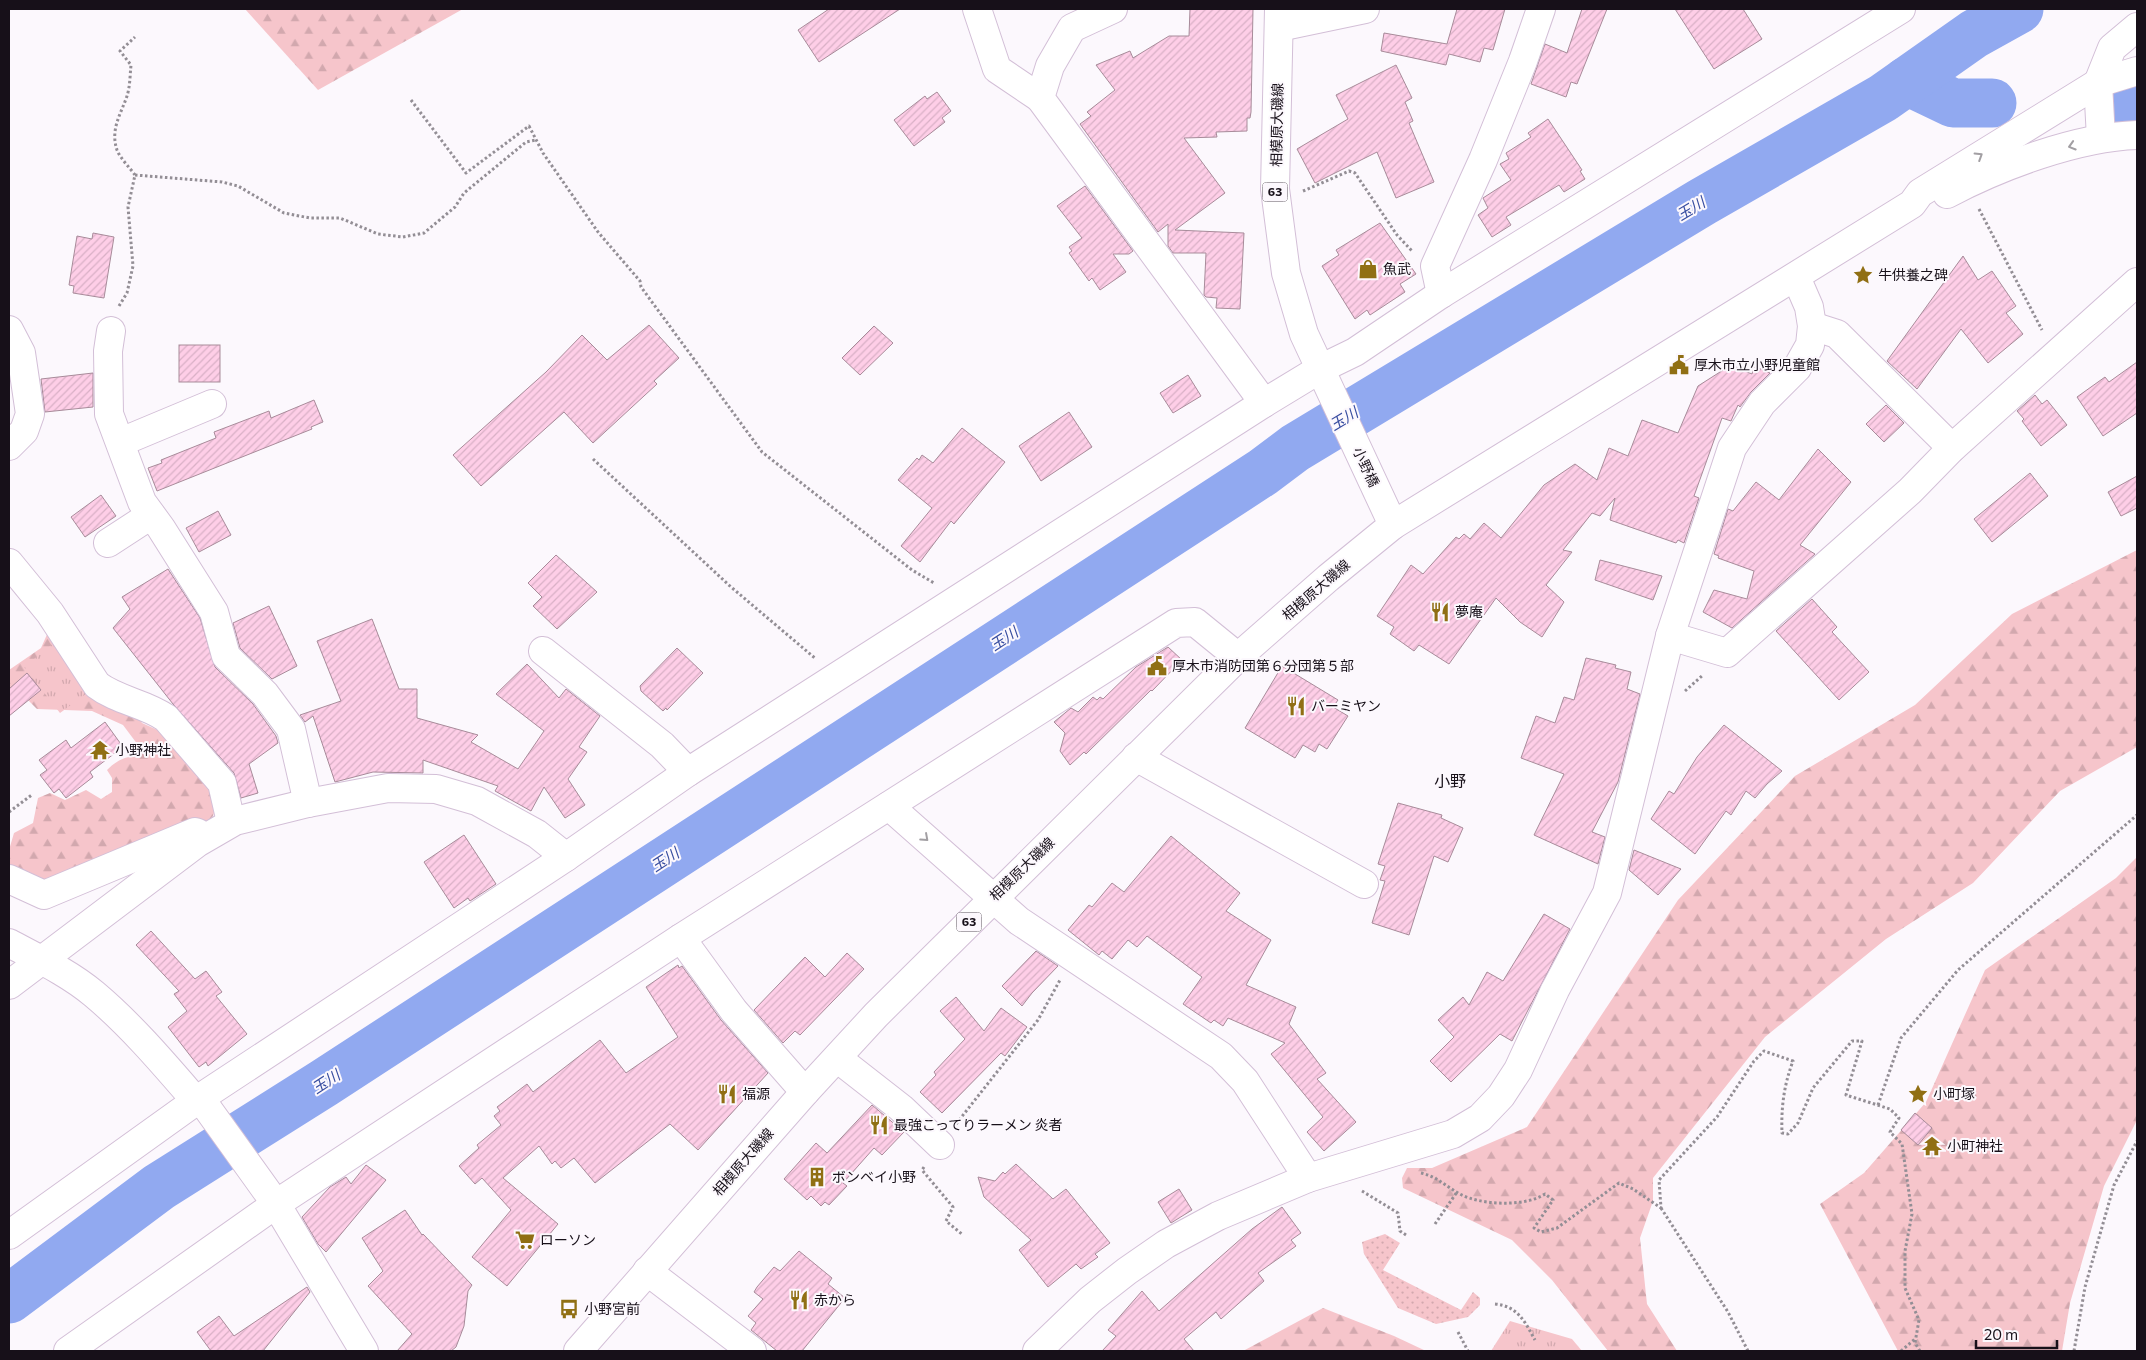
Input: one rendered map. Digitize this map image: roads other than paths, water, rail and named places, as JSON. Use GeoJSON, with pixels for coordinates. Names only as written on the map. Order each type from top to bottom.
{"type":"FeatureCollection","features":[{"type":"Feature","properties":{"kind":"street"},"geometry":{"type":"LineString","coordinates":[[977,9],[997,68],[1040,98],[1264,403]]}},
{"type":"Feature","properties":{"kind":"street"},"geometry":{"type":"LineString","coordinates":[[1040,98],[1050,66],[1072,28],[1113,9]]}},
{"type":"Feature","properties":{"kind":"street"},"geometry":{"type":"LineString","coordinates":[[1279,18],[1365,9]]}},
{"type":"Feature","properties":{"kind":"street"},"geometry":{"type":"LineString","coordinates":[[1441,294],[1434,266],[1483,160],[1523,61],[1541,9]]}},
{"type":"Feature","properties":{"kind":"street"},"geometry":{"type":"LineString","coordinates":[[9,1235],[201,1102],[566,857],[688,772],[1264,403],[1323,376],[1354,352],[1441,294],[1901,9]]}},
{"type":"Feature","properties":{"kind":"street","name":"相模原大磯線"},"geometry":{"type":"LineString","coordinates":[[1279,18],[1275,189],[1286,273],[1304,334],[1323,376]]}},
{"type":"Feature","properties":{"kind":"street"},"geometry":{"type":"LineString","coordinates":[[2101,130],[2099,88],[2112,48],[2137,27]]}},
{"type":"Feature","properties":{"kind":"street"},"geometry":{"type":"LineString","coordinates":[[1912,204],[1920,193],[2099,88],[2137,71]]}},
{"type":"Feature","properties":{"kind":"street"},"geometry":{"type":"LineString","coordinates":[[1912,204],[1930,204],[1998,169],[2101,130],[2137,135]]}},
{"type":"Feature","properties":{"kind":"street","name":"相模原大磯線"},"geometry":{"type":"LineString","coordinates":[[578,1351],[805,1092],[876,1016],[1238,657],[1328,578],[1393,525],[1912,204]]}},
{"type":"Feature","properties":{"kind":"street"},"geometry":{"type":"LineString","coordinates":[[1037,1351],[1090,1300],[1126,1271],[1166,1244],[1218,1216],[1308,1178],[1453,1134],[1480,1118],[1501,1096],[1518,1070],[1555,990],[1607,893],[1670,636],[1732,448],[1762,403],[1797,368],[1810,345],[1812,326],[1804,294],[1796,277]]}},
{"type":"Feature","properties":{"kind":"street"},"geometry":{"type":"LineString","coordinates":[[1670,636],[1727,653],[1910,492],[1952,448],[2137,282]]}},
{"type":"Feature","properties":{"kind":"street"},"geometry":{"type":"LineString","coordinates":[[1812,326],[1837,334],[1952,448]]}},
{"type":"Feature","properties":{"kind":"street"},"geometry":{"type":"LineString","coordinates":[[9,330],[21,353],[30,414],[24,431],[9,446]]}},
{"type":"Feature","properties":{"kind":"street"},"geometry":{"type":"LineString","coordinates":[[111,331],[108,351],[109,414],[142,502],[214,612],[226,656],[264,694],[291,729],[308,803]]}},
{"type":"Feature","properties":{"kind":"street","name":"小野橋"},"geometry":{"type":"LineString","coordinates":[[1323,376],[1393,525]]}},
{"type":"Feature","properties":{"kind":"street"},"geometry":{"type":"LineString","coordinates":[[121,442],[212,404]]}},
{"type":"Feature","properties":{"kind":"street"},"geometry":{"type":"LineString","coordinates":[[108,543],[151,515]]}},
{"type":"Feature","properties":{"kind":"street"},"geometry":{"type":"LineString","coordinates":[[9,563],[50,613],[97,685],[107,693],[155,710],[166,718],[222,783],[220,829]]}},
{"type":"Feature","properties":{"kind":"street"},"geometry":{"type":"LineString","coordinates":[[68,1351],[274,1201],[681,938],[1176,623],[1195,622],[1238,657]]}},
{"type":"Feature","properties":{"kind":"street"},"geometry":{"type":"LineString","coordinates":[[543,651],[649,735],[688,772]]}},
{"type":"Feature","properties":{"kind":"street"},"geometry":{"type":"LineString","coordinates":[[1136,757],[1364,884]]}},
{"type":"Feature","properties":{"kind":"street"},"geometry":{"type":"LineString","coordinates":[[9,879],[44,895],[195,832],[220,829],[308,803],[388,788],[436,790],[477,801],[537,834],[566,857]]}},
{"type":"Feature","properties":{"kind":"street"},"geometry":{"type":"LineString","coordinates":[[889,806],[1019,922],[1221,1056],[1246,1081],[1308,1178]]}},
{"type":"Feature","properties":{"kind":"street"},"geometry":{"type":"LineString","coordinates":[[9,985],[220,829]]}},
{"type":"Feature","properties":{"kind":"street"},"geometry":{"type":"LineString","coordinates":[[681,938],[734,1011],[805,1092]]}},
{"type":"Feature","properties":{"kind":"street"},"geometry":{"type":"LineString","coordinates":[[9,943],[42,960],[92,992],[132,1030],[201,1102],[274,1201],[364,1351]]}},
{"type":"Feature","properties":{"kind":"street"},"geometry":{"type":"LineString","coordinates":[[837,1058],[901,1108],[940,1145]]}},
{"type":"Feature","properties":{"kind":"street"},"geometry":{"type":"LineString","coordinates":[[647,1271],[752,1351]]}},
{"type":"Feature","properties":{"kind":"waterway","name":"玉川"},"geometry":{"type":"LineString","coordinates":[[9,1299],[159,1187],[324,1083],[1263,472],[1295,448],[1702,202],[1883,98],[1974,34],[2019,9]]}},
{"type":"Feature","properties":{"kind":"waterway"},"geometry":{"type":"LineString","coordinates":[[1907,81],[1953,103],[1992,103]]}},
{"type":"Feature","properties":{"kind":"waterway"},"geometry":{"type":"LineString","coordinates":[[2111,104],[2137,103]]}},
{"type":"Feature","properties":{"kind":"place","name":"魚武"},"geometry":{"type":"Point","coordinates":[1368,269]}},
{"type":"Feature","properties":{"kind":"place","name":"牛供養之碑"},"geometry":{"type":"Point","coordinates":[1863,275]}},
{"type":"Feature","properties":{"kind":"place","name":"厚木市立小野児童館"},"geometry":{"type":"Point","coordinates":[1679,365]}},
{"type":"Feature","properties":{"kind":"place","name":"夢庵"},"geometry":{"type":"Point","coordinates":[1440,612]}},
{"type":"Feature","properties":{"kind":"place","name":"厚木市消防団第６分団第５部"},"geometry":{"type":"Point","coordinates":[1157,666]}},
{"type":"Feature","properties":{"kind":"place","name":"バーミヤン"},"geometry":{"type":"Point","coordinates":[1296,706]}},
{"type":"Feature","properties":{"kind":"place","name":"小野神社"},"geometry":{"type":"Point","coordinates":[100,750]}},
{"type":"Feature","properties":{"kind":"place","name":"福源"},"geometry":{"type":"Point","coordinates":[727,1094]}},
{"type":"Feature","properties":{"kind":"place","name":"小町塚"},"geometry":{"type":"Point","coordinates":[1918,1094]}},
{"type":"Feature","properties":{"kind":"place","name":"最強こってりラーメン 炎者"},"geometry":{"type":"Point","coordinates":[879,1125]}},
{"type":"Feature","properties":{"kind":"place","name":"小町神社"},"geometry":{"type":"Point","coordinates":[1932,1146]}},
{"type":"Feature","properties":{"kind":"place","name":"ボンベイ小野"},"geometry":{"type":"Point","coordinates":[817,1177]}},
{"type":"Feature","properties":{"kind":"place","name":"ローソン"},"geometry":{"type":"Point","coordinates":[525,1240]}},
{"type":"Feature","properties":{"kind":"place","name":"赤から"},"geometry":{"type":"Point","coordinates":[799,1300]}},
{"type":"Feature","properties":{"kind":"place","name":"小野宮前"},"geometry":{"type":"Point","coordinates":[569,1309]}},
{"type":"Feature","properties":{"kind":"district","name":"小野"},"geometry":{"type":"Point","coordinates":[1450,781]}}]}
